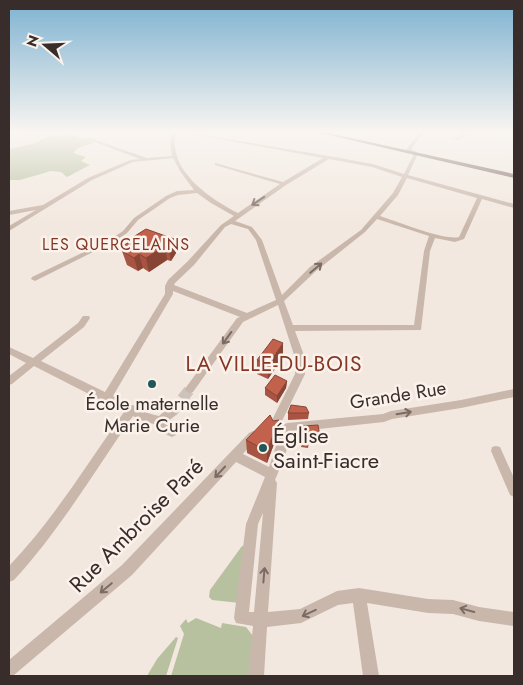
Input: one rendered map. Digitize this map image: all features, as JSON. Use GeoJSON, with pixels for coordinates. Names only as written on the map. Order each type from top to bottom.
{"type":"FeatureCollection","features":[{"type":"Feature","properties":{"kind":"main road"},"geometry":{"type":"LineString","coordinates":[[459,164],[514,175]]}},
{"type":"Feature","properties":{"kind":"main road"},"geometry":{"type":"LineString","coordinates":[[467,164],[514,175]]}},
{"type":"Feature","properties":{"kind":"street"},"geometry":{"type":"LineString","coordinates":[[9,230],[90,179],[125,164]]}},
{"type":"Feature","properties":{"kind":"street"},"geometry":{"type":"LineString","coordinates":[[178,164],[197,191],[236,215]]}},
{"type":"Feature","properties":{"kind":"street"},"geometry":{"type":"LineString","coordinates":[[217,164],[284,184]]}},
{"type":"Feature","properties":{"kind":"street"},"geometry":{"type":"LineString","coordinates":[[107,398],[169,294],[169,286],[216,232],[236,215],[317,164]]}},
{"type":"Feature","properties":{"kind":"street"},"geometry":{"type":"LineString","coordinates":[[363,164],[514,206]]}},
{"type":"Feature","properties":{"kind":"street"},"geometry":{"type":"LineString","coordinates":[[190,388],[240,320],[282,296],[313,269],[363,231],[396,194],[411,164]]}},
{"type":"Feature","properties":{"kind":"street"},"geometry":{"type":"LineString","coordinates":[[35,279],[113,240],[125,232],[136,219],[168,197],[177,193],[197,191]]}},
{"type":"Feature","properties":{"kind":"street"},"geometry":{"type":"LineString","coordinates":[[376,217],[455,240],[460,239],[480,198]]}},
{"type":"Feature","properties":{"kind":"street"},"geometry":{"type":"LineString","coordinates":[[9,213],[45,207]]}},
{"type":"Feature","properties":{"kind":"street"},"geometry":{"type":"LineString","coordinates":[[229,221],[253,230],[262,246],[282,296],[289,328],[302,367],[277,420],[261,426]]}},
{"type":"Feature","properties":{"kind":"street"},"geometry":{"type":"LineString","coordinates":[[289,328],[418,328],[427,251],[433,235]]}},
{"type":"Feature","properties":{"kind":"street"},"geometry":{"type":"LineString","coordinates":[[169,286],[246,316]]}},
{"type":"Feature","properties":{"kind":"street"},"geometry":{"type":"LineString","coordinates":[[9,381],[32,361],[81,325],[86,318]]}},
{"type":"Feature","properties":{"kind":"street"},"geometry":{"type":"LineString","coordinates":[[9,350],[147,418],[161,421]]}},
{"type":"Feature","properties":{"kind":"street","name":"Grande Rue"},"geometry":{"type":"LineString","coordinates":[[287,428],[384,418],[514,393]]}},
{"type":"Feature","properties":{"kind":"street"},"geometry":{"type":"LineString","coordinates":[[9,575],[49,530],[105,445],[132,409]]}},
{"type":"Feature","properties":{"kind":"street"},"geometry":{"type":"LineString","coordinates":[[161,421],[172,412]]}},
{"type":"Feature","properties":{"kind":"street"},"geometry":{"type":"LineString","coordinates":[[277,420],[287,428],[272,475],[252,524],[241,618],[260,620],[301,616],[337,598],[359,595],[428,606],[453,607],[514,620]]}},
{"type":"Feature","properties":{"kind":"street"},"geometry":{"type":"LineString","coordinates":[[161,421],[162,425],[172,432]]}},
{"type":"Feature","properties":{"kind":"street","name":"Rue Ambroise Paré"},"geometry":{"type":"LineString","coordinates":[[9,670],[127,570],[261,426]]}},
{"type":"Feature","properties":{"kind":"street"},"geometry":{"type":"LineString","coordinates":[[496,451],[514,491]]}},
{"type":"Feature","properties":{"kind":"street"},"geometry":{"type":"LineString","coordinates":[[235,456],[272,475]]}},
{"type":"Feature","properties":{"kind":"street"},"geometry":{"type":"LineString","coordinates":[[256,676],[272,475]]}},
{"type":"Feature","properties":{"kind":"street"},"geometry":{"type":"LineString","coordinates":[[359,595],[371,676]]}},
{"type":"Feature","properties":{"kind":"green space"},"geometry":{"type":"Polygon","coordinates":[[[9,164],[90,165],[67,177],[61,172],[51,171],[20,180],[9,180],[9,164]]]}},
{"type":"Feature","properties":{"kind":"green space"},"geometry":{"type":"Polygon","coordinates":[[[242,546],[247,547],[240,603],[212,600],[209,597],[210,590],[242,546]]]}},
{"type":"Feature","properties":{"kind":"green space"},"geometry":{"type":"Polygon","coordinates":[[[196,618],[221,628],[222,623],[246,627],[253,636],[250,676],[171,676],[184,634],[180,626],[186,619],[188,623],[196,618]]]}},
{"type":"Feature","properties":{"kind":"green space"},"geometry":{"type":"Polygon","coordinates":[[[176,637],[178,638],[166,676],[147,676],[157,659],[176,637]]]}},
{"type":"Feature","properties":{"kind":"building"},"geometry":{"type":"Polygon","coordinates":[[[146,229],[174,239],[168,247],[165,246],[146,258],[139,254],[134,258],[122,251],[124,245],[130,242],[127,241],[146,229]]]}},
{"type":"Feature","properties":{"kind":"building"},"geometry":{"type":"Polygon","coordinates":[[[273,339],[283,343],[268,365],[257,360],[273,339]]]}},
{"type":"Feature","properties":{"kind":"building"},"geometry":{"type":"Polygon","coordinates":[[[275,375],[287,381],[277,396],[265,388],[275,375]]]}},
{"type":"Feature","properties":{"kind":"building"},"geometry":{"type":"Polygon","coordinates":[[[291,405],[306,407],[309,413],[288,413],[291,405]]]}},
{"type":"Feature","properties":{"kind":"building"},"geometry":{"type":"Polygon","coordinates":[[[270,415],[273,421],[279,420],[267,451],[246,440],[270,415]]]}},
{"type":"Feature","properties":{"kind":"building"},"geometry":{"type":"Polygon","coordinates":[[[318,425],[320,436],[309,435],[309,441],[302,441],[303,426],[318,425]]]}},
{"type":"Feature","properties":{"kind":"tunnel"},"geometry":{"type":"LineString","coordinates":[[172,412],[190,389]]}},
{"type":"Feature","properties":{"kind":"place","name":"École maternelle Marie Curie"},"geometry":{"type":"Point","coordinates":[152,384]}},
{"type":"Feature","properties":{"kind":"place","name":"Église Saint-Fiacre"},"geometry":{"type":"Point","coordinates":[263,448]}},
{"type":"Feature","properties":{"kind":"district","name":"LES QUERCELAINS"},"geometry":{"type":"Point","coordinates":[116,244]}},
{"type":"Feature","properties":{"kind":"district","name":"LA VILLE-DU-BOIS"},"geometry":{"type":"Point","coordinates":[274,364]}}]}
